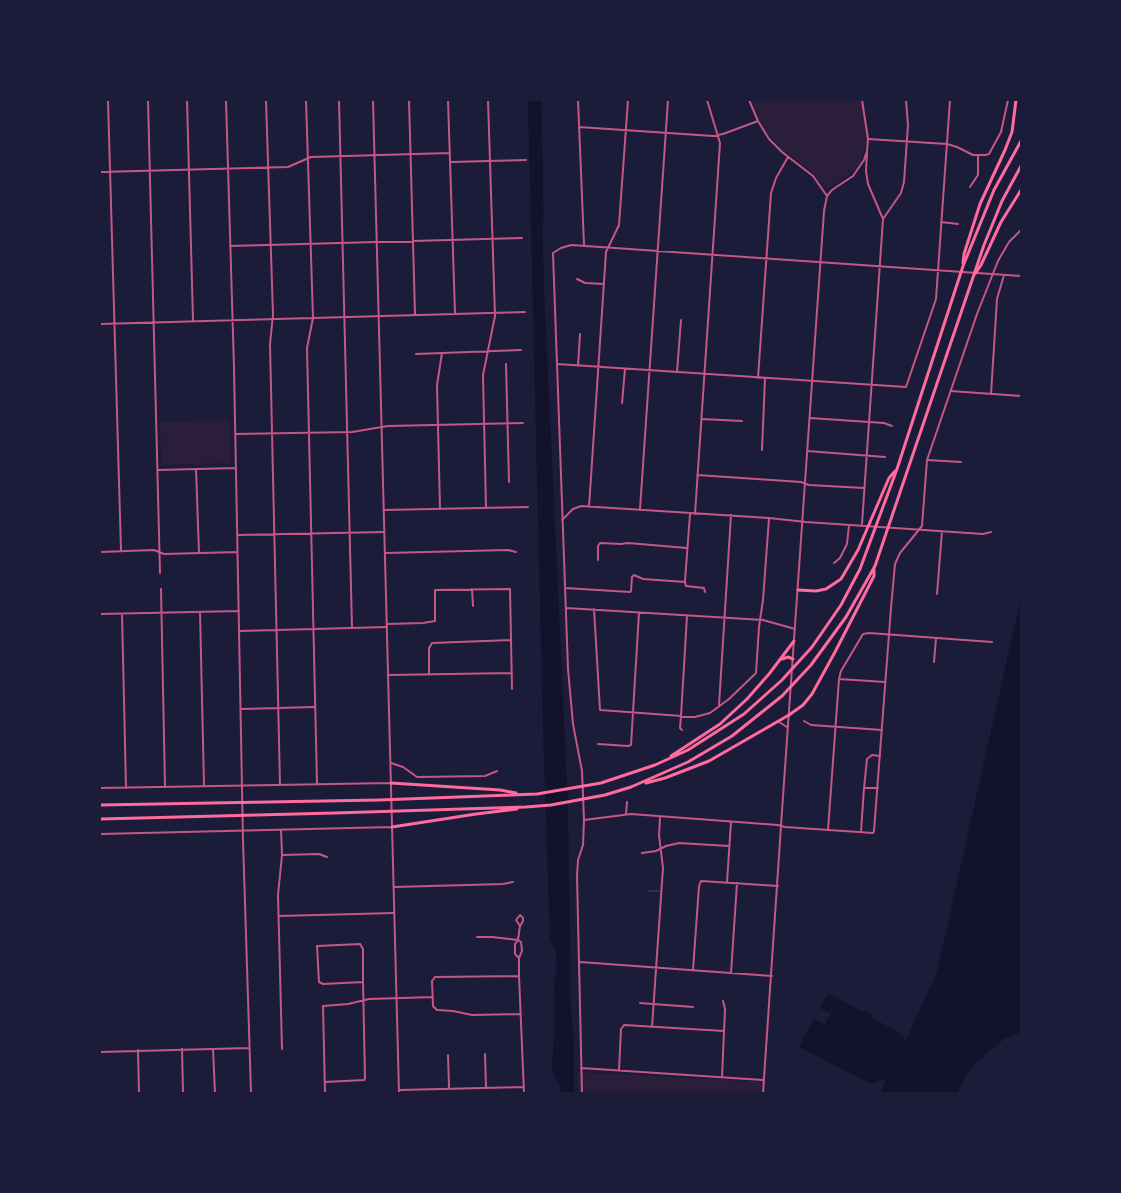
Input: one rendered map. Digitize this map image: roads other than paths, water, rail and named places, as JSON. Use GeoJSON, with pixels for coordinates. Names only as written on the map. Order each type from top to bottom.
{"type":"FeatureCollection","features":[{"type":"Feature","properties":{"kind":"highway"},"geometry":{"type":"LineString","coordinates":[[963,266],[964,254],[980,204],[1012,132],[1016,100]]}},
{"type":"Feature","properties":{"kind":"highway"},"geometry":{"type":"LineString","coordinates":[[100,805],[379,800],[537,794],[588,786],[618,778],[662,762],[688,750],[744,714],[800,662],[841,605],[860,569],[897,469],[963,266],[994,190],[1021,141]]}},
{"type":"Feature","properties":{"kind":"highway"},"geometry":{"type":"LineString","coordinates":[[978,267],[992,222],[1021,166]]}},
{"type":"Feature","properties":{"kind":"highway"},"geometry":{"type":"LineString","coordinates":[[631,787],[682,765],[707,752],[741,730],[798,681],[836,633],[875,566],[972,280],[1001,222],[1021,190]]}},
{"type":"Feature","properties":{"kind":"highway"},"geometry":{"type":"LineString","coordinates":[[798,590],[822,589],[837,582],[852,560],[889,478],[897,469]]}},
{"type":"Feature","properties":{"kind":"highway"},"geometry":{"type":"LineString","coordinates":[[100,819],[526,807],[588,798],[665,778],[694,768],[719,755],[803,705],[812,694],[860,604],[874,576],[875,566]]}},
{"type":"Feature","properties":{"kind":"highway"},"geometry":{"type":"LineString","coordinates":[[662,762],[706,733],[752,695],[782,659],[794,641]]}},
{"type":"Feature","properties":{"kind":"highway"},"geometry":{"type":"LineString","coordinates":[[782,659],[786,657],[793,659]]}},
{"type":"Feature","properties":{"kind":"highway"},"geometry":{"type":"LineString","coordinates":[[391,783],[500,790],[522,794]]}},
{"type":"Feature","properties":{"kind":"highway"},"geometry":{"type":"LineString","coordinates":[[392,827],[476,814],[507,812],[526,807]]}},
{"type":"Feature","properties":{"kind":"street"},"geometry":{"type":"LineString","coordinates":[[108,100],[121,551]]}},
{"type":"Feature","properties":{"kind":"street"},"geometry":{"type":"LineString","coordinates":[[148,100],[160,573]]}},
{"type":"Feature","properties":{"kind":"street"},"geometry":{"type":"LineString","coordinates":[[187,100],[193,321]]}},
{"type":"Feature","properties":{"kind":"street"},"geometry":{"type":"LineString","coordinates":[[226,100],[251,1093]]}},
{"type":"Feature","properties":{"kind":"street"},"geometry":{"type":"LineString","coordinates":[[266,100],[272,319],[270,344],[280,786]]}},
{"type":"Feature","properties":{"kind":"street"},"geometry":{"type":"LineString","coordinates":[[306,100],[312,318],[307,348],[317,784]]}},
{"type":"Feature","properties":{"kind":"street"},"geometry":{"type":"LineString","coordinates":[[339,100],[352,628]]}},
{"type":"Feature","properties":{"kind":"street"},"geometry":{"type":"LineString","coordinates":[[373,100],[399,1091],[524,1087]]}},
{"type":"Feature","properties":{"kind":"street"},"geometry":{"type":"LineString","coordinates":[[409,100],[415,314]]}},
{"type":"Feature","properties":{"kind":"street"},"geometry":{"type":"LineString","coordinates":[[448,100],[455,313]]}},
{"type":"Feature","properties":{"kind":"street"},"geometry":{"type":"LineString","coordinates":[[486,508],[483,375],[495,312],[488,100]]}},
{"type":"Feature","properties":{"kind":"street"},"geometry":{"type":"LineString","coordinates":[[578,100],[584,246]]}},
{"type":"Feature","properties":{"kind":"street"},"geometry":{"type":"LineString","coordinates":[[589,506],[606,252],[619,225],[628,100]]}},
{"type":"Feature","properties":{"kind":"street"},"geometry":{"type":"LineString","coordinates":[[640,510],[668,100]]}},
{"type":"Feature","properties":{"kind":"street"},"geometry":{"type":"LineString","coordinates":[[695,514],[720,143],[707,100]]}},
{"type":"Feature","properties":{"kind":"street"},"geometry":{"type":"LineString","coordinates":[[749,100],[758,121],[769,139],[788,157],[813,176],[827,196]]}},
{"type":"Feature","properties":{"kind":"street"},"geometry":{"type":"LineString","coordinates":[[862,100],[868,139],[866,171],[868,184],[883,219],[862,525]]}},
{"type":"Feature","properties":{"kind":"street"},"geometry":{"type":"LineString","coordinates":[[883,219],[903,187],[908,125],[906,100]]}},
{"type":"Feature","properties":{"kind":"street"},"geometry":{"type":"LineString","coordinates":[[557,364],[904,388],[908,385],[935,303],[950,100]]}},
{"type":"Feature","properties":{"kind":"street"},"geometry":{"type":"LineString","coordinates":[[868,139],[947,144],[978,156],[989,154],[1002,130],[1008,100]]}},
{"type":"Feature","properties":{"kind":"street"},"geometry":{"type":"LineString","coordinates":[[579,127],[718,135],[758,121]]}},
{"type":"Feature","properties":{"kind":"street"},"geometry":{"type":"LineString","coordinates":[[763,1093],[824,211],[827,196],[855,174],[867,151]]}},
{"type":"Feature","properties":{"kind":"street"},"geometry":{"type":"LineString","coordinates":[[100,172],[288,167],[312,157],[450,153]]}},
{"type":"Feature","properties":{"kind":"street"},"geometry":{"type":"LineString","coordinates":[[970,187],[978,175],[978,156]]}},
{"type":"Feature","properties":{"kind":"street"},"geometry":{"type":"LineString","coordinates":[[758,378],[771,193],[776,178],[788,157]]}},
{"type":"Feature","properties":{"kind":"street"},"geometry":{"type":"LineString","coordinates":[[450,162],[526,160]]}},
{"type":"Feature","properties":{"kind":"street"},"geometry":{"type":"LineString","coordinates":[[942,222],[958,224]]}},
{"type":"Feature","properties":{"kind":"street"},"geometry":{"type":"LineString","coordinates":[[584,820],[626,815],[873,833],[875,829],[896,564],[900,553],[920,529],[923,522],[927,460],[977,314],[1005,249],[1021,230]]}},
{"type":"Feature","properties":{"kind":"street"},"geometry":{"type":"LineString","coordinates":[[230,246],[522,238]]}},
{"type":"Feature","properties":{"kind":"street"},"geometry":{"type":"LineString","coordinates":[[582,1093],[577,867],[583,845],[584,820],[582,771],[569,694],[553,273],[554,252],[571,245],[1021,276]]}},
{"type":"Feature","properties":{"kind":"street"},"geometry":{"type":"LineString","coordinates":[[991,394],[997,299],[1004,275]]}},
{"type":"Feature","properties":{"kind":"street"},"geometry":{"type":"LineString","coordinates":[[577,279],[604,284]]}},
{"type":"Feature","properties":{"kind":"street"},"geometry":{"type":"LineString","coordinates":[[100,324],[525,312]]}},
{"type":"Feature","properties":{"kind":"street"},"geometry":{"type":"LineString","coordinates":[[677,372],[681,320]]}},
{"type":"Feature","properties":{"kind":"street"},"geometry":{"type":"LineString","coordinates":[[578,366],[580,334]]}},
{"type":"Feature","properties":{"kind":"street"},"geometry":{"type":"LineString","coordinates":[[416,354],[521,350]]}},
{"type":"Feature","properties":{"kind":"street"},"geometry":{"type":"LineString","coordinates":[[440,509],[437,385],[442,353]]}},
{"type":"Feature","properties":{"kind":"street"},"geometry":{"type":"LineString","coordinates":[[506,364],[509,482]]}},
{"type":"Feature","properties":{"kind":"street"},"geometry":{"type":"LineString","coordinates":[[622,403],[625,369]]}},
{"type":"Feature","properties":{"kind":"street"},"geometry":{"type":"LineString","coordinates":[[762,450],[765,378]]}},
{"type":"Feature","properties":{"kind":"street"},"geometry":{"type":"LineString","coordinates":[[951,391],[1021,396]]}},
{"type":"Feature","properties":{"kind":"street"},"geometry":{"type":"LineString","coordinates":[[701,418],[742,421]]}},
{"type":"Feature","properties":{"kind":"street"},"geometry":{"type":"LineString","coordinates":[[810,418],[884,423],[892,426]]}},
{"type":"Feature","properties":{"kind":"street"},"geometry":{"type":"LineString","coordinates":[[235,434],[523,423]]}},
{"type":"Feature","properties":{"kind":"street"},"geometry":{"type":"LineString","coordinates":[[807,451],[886,457]]}},
{"type":"Feature","properties":{"kind":"street"},"geometry":{"type":"LineString","coordinates":[[927,460],[961,462]]}},
{"type":"Feature","properties":{"kind":"street"},"geometry":{"type":"LineString","coordinates":[[157,470],[236,468]]}},
{"type":"Feature","properties":{"kind":"street"},"geometry":{"type":"LineString","coordinates":[[196,469],[199,553]]}},
{"type":"Feature","properties":{"kind":"street"},"geometry":{"type":"LineString","coordinates":[[697,475],[864,488]]}},
{"type":"Feature","properties":{"kind":"street"},"geometry":{"type":"LineString","coordinates":[[562,520],[575,508],[589,506],[983,534],[992,532]]}},
{"type":"Feature","properties":{"kind":"street"},"geometry":{"type":"LineString","coordinates":[[384,510],[528,507]]}},
{"type":"Feature","properties":{"kind":"street"},"geometry":{"type":"LineString","coordinates":[[690,514],[685,582],[686,586],[704,588],[706,592]]}},
{"type":"Feature","properties":{"kind":"street"},"geometry":{"type":"LineString","coordinates":[[719,706],[732,515]]}},
{"type":"Feature","properties":{"kind":"street"},"geometry":{"type":"LineString","coordinates":[[594,609],[599,709],[602,711],[703,716],[719,706],[756,673],[760,620],[764,600],[769,518]]}},
{"type":"Feature","properties":{"kind":"street"},"geometry":{"type":"LineString","coordinates":[[834,563],[840,558],[847,544],[849,525]]}},
{"type":"Feature","properties":{"kind":"street"},"geometry":{"type":"LineString","coordinates":[[937,594],[942,531]]}},
{"type":"Feature","properties":{"kind":"street"},"geometry":{"type":"LineString","coordinates":[[237,535],[384,532]]}},
{"type":"Feature","properties":{"kind":"street"},"geometry":{"type":"LineString","coordinates":[[598,560],[598,546],[600,543],[634,543],[648,546],[687,548]]}},
{"type":"Feature","properties":{"kind":"street"},"geometry":{"type":"LineString","coordinates":[[100,552],[154,550],[164,554],[237,552]]}},
{"type":"Feature","properties":{"kind":"street"},"geometry":{"type":"LineString","coordinates":[[385,553],[508,550],[516,552]]}},
{"type":"Feature","properties":{"kind":"street"},"geometry":{"type":"LineString","coordinates":[[565,588],[631,592],[632,577],[634,575],[643,579],[685,582]]}},
{"type":"Feature","properties":{"kind":"street"},"geometry":{"type":"LineString","coordinates":[[387,624],[423,623],[436,620],[435,590],[510,588],[512,689]]}},
{"type":"Feature","properties":{"kind":"street"},"geometry":{"type":"LineString","coordinates":[[160,589],[165,787]]}},
{"type":"Feature","properties":{"kind":"street"},"geometry":{"type":"LineString","coordinates":[[472,590],[473,606]]}},
{"type":"Feature","properties":{"kind":"street"},"geometry":{"type":"LineString","coordinates":[[566,608],[760,620],[795,629]]}},
{"type":"Feature","properties":{"kind":"street"},"geometry":{"type":"LineString","coordinates":[[100,614],[239,611]]}},
{"type":"Feature","properties":{"kind":"street"},"geometry":{"type":"LineString","coordinates":[[200,612],[204,786]]}},
{"type":"Feature","properties":{"kind":"street"},"geometry":{"type":"LineString","coordinates":[[598,744],[631,745],[640,612]]}},
{"type":"Feature","properties":{"kind":"street"},"geometry":{"type":"LineString","coordinates":[[122,614],[126,788]]}},
{"type":"Feature","properties":{"kind":"street"},"geometry":{"type":"LineString","coordinates":[[682,730],[680,728],[687,615]]}},
{"type":"Feature","properties":{"kind":"street"},"geometry":{"type":"LineString","coordinates":[[240,631],[387,627]]}},
{"type":"Feature","properties":{"kind":"street"},"geometry":{"type":"LineString","coordinates":[[828,830],[839,679],[865,633],[992,642]]}},
{"type":"Feature","properties":{"kind":"street"},"geometry":{"type":"LineString","coordinates":[[934,662],[936,638]]}},
{"type":"Feature","properties":{"kind":"street"},"geometry":{"type":"LineString","coordinates":[[430,675],[429,648],[434,642],[511,640]]}},
{"type":"Feature","properties":{"kind":"street"},"geometry":{"type":"LineString","coordinates":[[388,676],[512,673]]}},
{"type":"Feature","properties":{"kind":"street"},"geometry":{"type":"LineString","coordinates":[[839,679],[886,682]]}},
{"type":"Feature","properties":{"kind":"street"},"geometry":{"type":"LineString","coordinates":[[242,709],[314,707]]}},
{"type":"Feature","properties":{"kind":"street"},"geometry":{"type":"LineString","coordinates":[[804,721],[811,725],[882,730]]}},
{"type":"Feature","properties":{"kind":"street"},"geometry":{"type":"LineString","coordinates":[[776,722],[788,728]]}},
{"type":"Feature","properties":{"kind":"street"},"geometry":{"type":"LineString","coordinates":[[861,832],[866,759],[872,755],[880,756]]}},
{"type":"Feature","properties":{"kind":"street"},"geometry":{"type":"LineString","coordinates":[[390,763],[403,767],[417,778],[486,776],[497,771]]}},
{"type":"Feature","properties":{"kind":"street"},"geometry":{"type":"LineString","coordinates":[[100,788],[391,783]]}},
{"type":"Feature","properties":{"kind":"street"},"geometry":{"type":"LineString","coordinates":[[864,788],[878,788]]}},
{"type":"Feature","properties":{"kind":"street"},"geometry":{"type":"LineString","coordinates":[[626,815],[627,802]]}},
{"type":"Feature","properties":{"kind":"street"},"geometry":{"type":"LineString","coordinates":[[652,1026],[663,868],[660,818]]}},
{"type":"Feature","properties":{"kind":"street"},"geometry":{"type":"LineString","coordinates":[[727,882],[731,822]]}},
{"type":"Feature","properties":{"kind":"street"},"geometry":{"type":"LineString","coordinates":[[100,834],[392,827]]}},
{"type":"Feature","properties":{"kind":"street"},"geometry":{"type":"LineString","coordinates":[[281,830],[282,855],[278,895],[282,1049]]}},
{"type":"Feature","properties":{"kind":"street"},"geometry":{"type":"LineString","coordinates":[[642,853],[656,851],[679,843],[729,846]]}},
{"type":"Feature","properties":{"kind":"street"},"geometry":{"type":"LineString","coordinates":[[282,855],[319,854],[327,857]]}},
{"type":"Feature","properties":{"kind":"street"},"geometry":{"type":"LineString","coordinates":[[693,970],[699,886],[701,881],[778,886]]}},
{"type":"Feature","properties":{"kind":"street"},"geometry":{"type":"LineString","coordinates":[[394,887],[503,884],[513,882]]}},
{"type":"Feature","properties":{"kind":"street"},"geometry":{"type":"LineString","coordinates":[[731,973],[737,883]]}},
{"type":"Feature","properties":{"kind":"street"},"geometry":{"type":"LineString","coordinates":[[279,916],[394,913]]}},
{"type":"Feature","properties":{"kind":"street"},"geometry":{"type":"LineString","coordinates":[[519,958],[515,954],[520,926]]}},
{"type":"Feature","properties":{"kind":"street"},"geometry":{"type":"LineString","coordinates":[[477,937],[518,940]]}},
{"type":"Feature","properties":{"kind":"street"},"geometry":{"type":"LineString","coordinates":[[484,937],[484,942]]}},
{"type":"Feature","properties":{"kind":"street"},"geometry":{"type":"LineString","coordinates":[[518,940],[521,942],[522,951],[519,958],[518,976],[524,1093]]}},
{"type":"Feature","properties":{"kind":"street"},"geometry":{"type":"LineString","coordinates":[[324,1082],[364,1080],[365,1078],[364,1000],[362,945],[317,946],[318,980],[320,983],[363,982]]}},
{"type":"Feature","properties":{"kind":"street"},"geometry":{"type":"LineString","coordinates":[[516,949],[521,949]]}},
{"type":"Feature","properties":{"kind":"street"},"geometry":{"type":"LineString","coordinates":[[579,962],[772,976]]}},
{"type":"Feature","properties":{"kind":"street"},"geometry":{"type":"LineString","coordinates":[[518,976],[437,977],[432,981],[433,1007],[436,1010],[472,1015],[520,1014]]}},
{"type":"Feature","properties":{"kind":"street"},"geometry":{"type":"LineString","coordinates":[[325,1093],[323,1006],[348,1004],[364,1000],[433,997]]}},
{"type":"Feature","properties":{"kind":"street"},"geometry":{"type":"LineString","coordinates":[[722,1077],[725,1009],[723,1001]]}},
{"type":"Feature","properties":{"kind":"street"},"geometry":{"type":"LineString","coordinates":[[640,1003],[693,1007]]}},
{"type":"Feature","properties":{"kind":"street"},"geometry":{"type":"LineString","coordinates":[[619,1070],[621,1029],[624,1025],[724,1031]]}},
{"type":"Feature","properties":{"kind":"street"},"geometry":{"type":"LineString","coordinates":[[213,1048],[215,1093]]}},
{"type":"Feature","properties":{"kind":"street"},"geometry":{"type":"LineString","coordinates":[[100,1052],[249,1048]]}},
{"type":"Feature","properties":{"kind":"street"},"geometry":{"type":"LineString","coordinates":[[182,1049],[184,1093]]}},
{"type":"Feature","properties":{"kind":"street"},"geometry":{"type":"LineString","coordinates":[[138,1050],[139,1093]]}},
{"type":"Feature","properties":{"kind":"street"},"geometry":{"type":"LineString","coordinates":[[485,1054],[486,1088]]}},
{"type":"Feature","properties":{"kind":"street"},"geometry":{"type":"LineString","coordinates":[[448,1055],[449,1089]]}},
{"type":"Feature","properties":{"kind":"street"},"geometry":{"type":"LineString","coordinates":[[581,1068],[764,1080]]}},
{"type":"Feature","properties":{"kind":"lane"},"geometry":{"type":"LineString","coordinates":[[649,891],[661,891]]}},
{"type":"Feature","properties":{"kind":"waterway"},"geometry":{"type":"LineString","coordinates":[[540,100],[542,219]]}}]}
